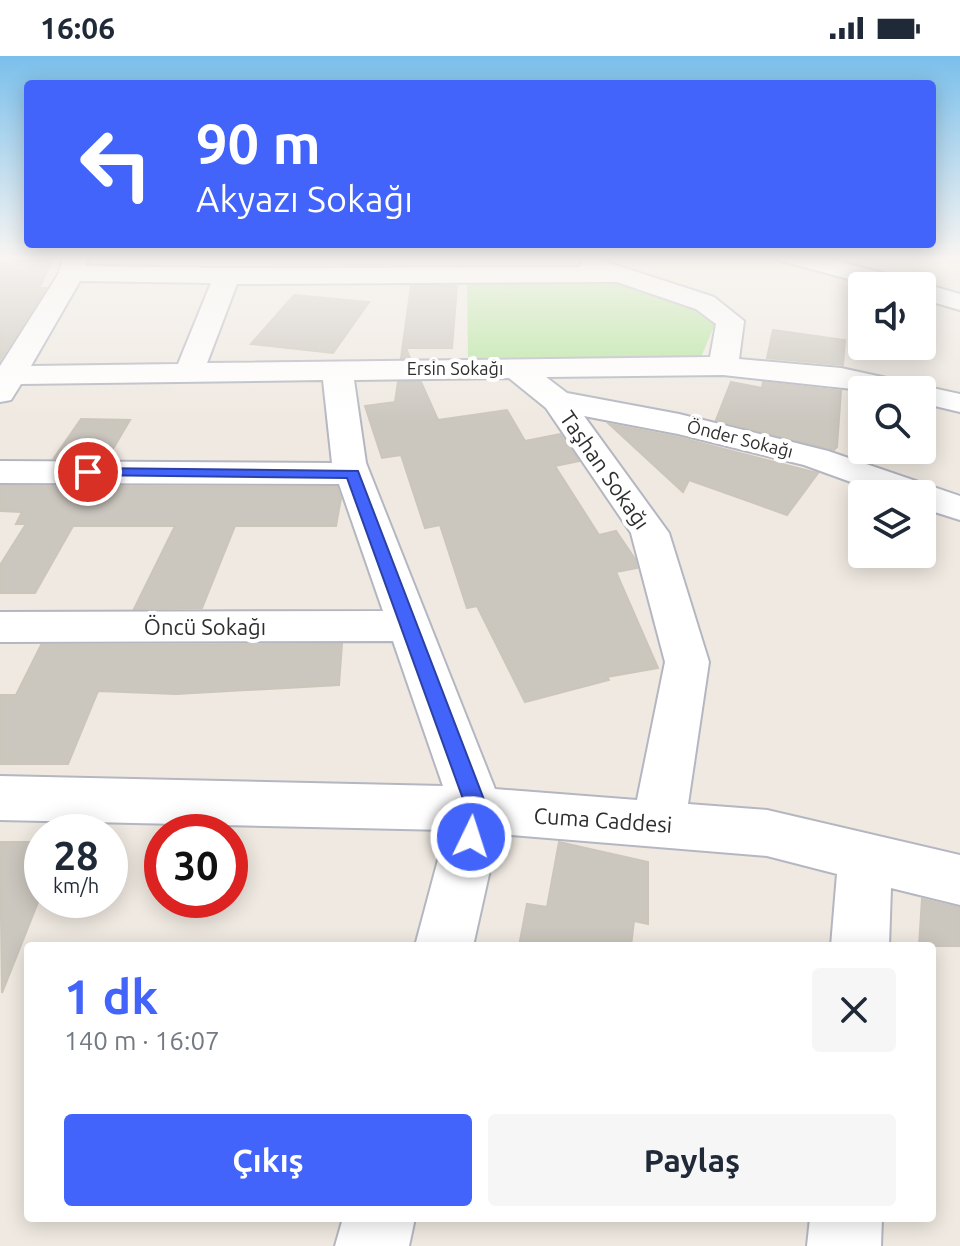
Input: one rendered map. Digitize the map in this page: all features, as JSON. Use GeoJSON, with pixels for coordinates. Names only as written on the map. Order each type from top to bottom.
{"type":"FeatureCollection","features":[{"type":"Feature","properties":{"kind":"street"},"geometry":{"type":"LineString","coordinates":[[4,381],[46,311]]}},
{"type":"Feature","properties":{"kind":"street"},"geometry":{"type":"LineString","coordinates":[[190,370],[220,311]]}},
{"type":"Feature","properties":{"kind":"street"},"geometry":{"type":"LineString","coordinates":[[715,311],[730,321],[723,366]]}},
{"type":"Feature","properties":{"kind":"street","name":"Ersin Sokağı"},"geometry":{"type":"LineString","coordinates":[[4,381],[190,370],[723,366],[848,378]]}},
{"type":"Feature","properties":{"kind":"street"},"geometry":{"type":"LineString","coordinates":[[337,369],[349,463],[477,810],[445,942]]}},
{"type":"Feature","properties":{"kind":"street","name":"Taşhan Sokağı"},"geometry":{"type":"LineString","coordinates":[[517,369],[557,401],[650,533],[687,662],[659,824]]}},
{"type":"Feature","properties":{"kind":"street"},"geometry":{"type":"LineString","coordinates":[[936,397],[960,403]]}},
{"type":"Feature","properties":{"kind":"street","name":"Önder Sokağı"},"geometry":{"type":"LineString","coordinates":[[557,401],[679,424],[816,458],[878,480]]}},
{"type":"Feature","properties":{"kind":"street"},"geometry":{"type":"LineString","coordinates":[[0,472],[353,474]]}},
{"type":"Feature","properties":{"kind":"street","name":"Önder Sokağı"},"geometry":{"type":"LineString","coordinates":[[936,501],[960,509]]}},
{"type":"Feature","properties":{"kind":"street","name":"Öncü Sokağı"},"geometry":{"type":"LineString","coordinates":[[0,627],[409,626]]}},
{"type":"Feature","properties":{"kind":"street","name":"Cuma Caddesi"},"geometry":{"type":"LineString","coordinates":[[0,798],[411,805],[767,833],[960,880]]}},
{"type":"Feature","properties":{"kind":"street"},"geometry":{"type":"LineString","coordinates":[[860,942],[865,857]]}},
{"type":"Feature","properties":{"kind":"street"},"geometry":{"type":"LineString","coordinates":[[372,1246],[378,1222]]}},
{"type":"Feature","properties":{"kind":"street"},"geometry":{"type":"LineString","coordinates":[[844,1246],[846,1222]]}},
{"type":"Feature","properties":{"kind":"green space"},"geometry":{"type":"Polygon","coordinates":[[[467,311],[703,311],[716,322],[701,357],[468,358],[467,311]]]}},
{"type":"Feature","properties":{"kind":"building"},"geometry":{"type":"Polygon","coordinates":[[[0,311],[32,311],[0,360],[0,311]]]}},
{"type":"Feature","properties":{"kind":"building"},"geometry":{"type":"Polygon","coordinates":[[[280,311],[363,311],[333,353],[251,344],[280,311]]]}},
{"type":"Feature","properties":{"kind":"building"},"geometry":{"type":"Polygon","coordinates":[[[408,311],[455,311],[452,348],[406,348],[410,358],[401,358],[408,311]]]}},
{"type":"Feature","properties":{"kind":"building"},"geometry":{"type":"Polygon","coordinates":[[[773,330],[845,340],[843,365],[767,358],[773,330]]]}},
{"type":"Feature","properties":{"kind":"building"},"geometry":{"type":"Polygon","coordinates":[[[398,382],[421,382],[438,420],[507,410],[525,441],[560,434],[579,461],[555,466],[599,535],[616,531],[635,559],[637,568],[616,572],[658,668],[607,677],[609,680],[525,702],[477,606],[467,608],[440,525],[425,528],[401,455],[382,458],[365,406],[395,402],[398,382]]]}},
{"type":"Feature","properties":{"kind":"building"},"geometry":{"type":"Polygon","coordinates":[[[731,382],[762,388],[763,382],[841,391],[837,447],[834,450],[716,420],[731,382]]]}},
{"type":"Feature","properties":{"kind":"building"},"geometry":{"type":"Polygon","coordinates":[[[81,419],[130,420],[107,459],[54,458],[81,419]]]}},
{"type":"Feature","properties":{"kind":"building"},"geometry":{"type":"Polygon","coordinates":[[[609,424],[677,437],[818,473],[787,515],[689,480],[683,492],[609,424]]]}},
{"type":"Feature","properties":{"kind":"building"},"geometry":{"type":"Polygon","coordinates":[[[0,486],[337,487],[341,498],[336,526],[235,526],[202,608],[134,609],[175,526],[73,526],[35,593],[0,593],[0,565],[26,524],[16,524],[22,512],[0,511],[0,486]]]}},
{"type":"Feature","properties":{"kind":"building"},"geometry":{"type":"Polygon","coordinates":[[[342,644],[339,685],[176,694],[98,691],[68,764],[0,764],[0,695],[16,695],[41,645],[342,644]]]}},
{"type":"Feature","properties":{"kind":"building"},"geometry":{"type":"Polygon","coordinates":[[[0,842],[24,842],[24,918],[32,918],[2,993],[0,842]]]}},
{"type":"Feature","properties":{"kind":"building"},"geometry":{"type":"Polygon","coordinates":[[[559,842],[648,862],[648,924],[634,921],[631,942],[520,942],[527,904],[547,907],[559,842]]]}},
{"type":"Feature","properties":{"kind":"building"},"geometry":{"type":"Polygon","coordinates":[[[922,899],[960,908],[960,946],[919,942],[922,899]]]}},
{"type":"Feature","properties":{"kind":"route"},"geometry":{"type":"LineString","coordinates":[[88,472],[353,474],[477,810],[471,837]]}}]}
